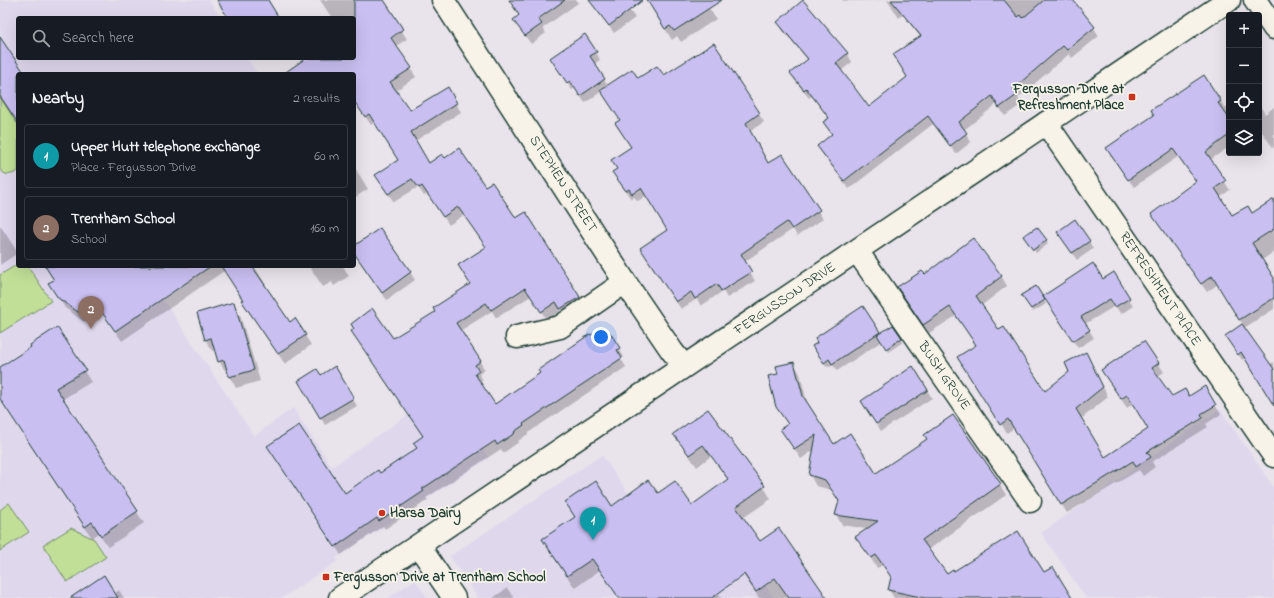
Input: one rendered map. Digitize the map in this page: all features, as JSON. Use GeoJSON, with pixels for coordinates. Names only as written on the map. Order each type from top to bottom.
{"type":"FeatureCollection","features":[{"type":"Feature","properties":{"kind":"street","name":"STEPHEN STREET"},"geometry":{"type":"LineString","coordinates":[[443,0],[625,282],[684,366]]}},
{"type":"Feature","properties":{"kind":"street","name":"FERGUSSON DRIVE"},"geometry":{"type":"LineString","coordinates":[[340,598],[1229,0]]}},
{"type":"Feature","properties":{"kind":"street"},"geometry":{"type":"LineString","coordinates":[[1255,0],[1274,28]]}},
{"type":"Feature","properties":{"kind":"street","name":"REFRESHMENT PLACE"},"geometry":{"type":"LineString","coordinates":[[1046,124],[1274,456]]}},
{"type":"Feature","properties":{"kind":"street","name":"BUSH GROVE"},"geometry":{"type":"LineString","coordinates":[[857,251],[1030,501]]}},
{"type":"Feature","properties":{"kind":"street"},"geometry":{"type":"LineString","coordinates":[[517,337],[560,327],[625,282]]}},
{"type":"Feature","properties":{"kind":"street"},"geometry":{"type":"LineString","coordinates":[[419,546],[454,598]]}},
{"type":"Feature","properties":{"kind":"shaded area"},"geometry":{"type":"Polygon","coordinates":[[[0,0],[209,0],[220,16],[16,16],[16,60],[248,60],[257,72],[16,72],[16,268],[142,268],[254,436],[293,408],[332,467],[443,391],[489,458],[336,558],[338,561],[282,598],[0,598],[0,0]]]}},
{"type":"Feature","properties":{"kind":"shaded area"},"geometry":{"type":"Polygon","coordinates":[[[1220,409],[1274,488],[1274,598],[1086,598],[1041,533],[1220,409]]]}},
{"type":"Feature","properties":{"kind":"shaded area"},"geometry":{"type":"Polygon","coordinates":[[[602,455],[694,588],[744,555],[774,598],[478,598],[450,556],[602,455]]]}},
{"type":"Feature","properties":{"kind":"shaded area"},"geometry":{"type":"Polygon","coordinates":[[[415,580],[428,598],[388,598],[415,580]]]}},
{"type":"Feature","properties":{"kind":"green space"},"geometry":{"type":"Polygon","coordinates":[[[0,97],[16,122],[16,172],[6,174],[0,169],[0,97]]]}},
{"type":"Feature","properties":{"kind":"green space"},"geometry":{"type":"Polygon","coordinates":[[[16,265],[16,268],[29,268],[51,301],[0,333],[0,275],[16,265]]]}},
{"type":"Feature","properties":{"kind":"green space"},"geometry":{"type":"Polygon","coordinates":[[[9,503],[29,532],[0,551],[0,510],[9,503]]]}},
{"type":"Feature","properties":{"kind":"green space"},"geometry":{"type":"Polygon","coordinates":[[[71,528],[94,539],[106,557],[67,582],[43,545],[71,528]]]}},
{"type":"Feature","properties":{"kind":"building"},"geometry":{"type":"Polygon","coordinates":[[[217,0],[268,0],[278,16],[227,16],[217,0]]]}},
{"type":"Feature","properties":{"kind":"building"},"geometry":{"type":"Polygon","coordinates":[[[354,0],[384,0],[403,29],[391,38],[412,68],[390,82],[410,110],[448,87],[457,103],[411,132],[429,163],[442,154],[445,158],[459,148],[485,186],[492,182],[516,218],[526,212],[580,297],[560,309],[556,302],[541,312],[525,288],[491,310],[486,303],[456,323],[481,361],[475,365],[479,371],[475,374],[495,404],[540,373],[538,370],[590,334],[591,335],[602,328],[605,333],[609,331],[620,348],[617,350],[622,358],[523,424],[524,425],[514,432],[515,433],[497,445],[495,441],[422,489],[424,491],[379,521],[377,518],[335,547],[267,446],[299,425],[345,493],[378,470],[380,473],[417,448],[413,443],[423,436],[351,331],[354,329],[351,324],[372,308],[393,338],[435,312],[433,308],[470,284],[458,265],[486,247],[458,207],[443,217],[422,186],[419,188],[412,179],[388,194],[375,175],[398,160],[369,114],[365,117],[356,104],[356,72],[286,72],[303,60],[356,60],[356,16],[354,16],[354,0]]]}},
{"type":"Feature","properties":{"kind":"building"},"geometry":{"type":"Polygon","coordinates":[[[509,0],[565,0],[538,19],[542,24],[525,36],[513,20],[519,15],[509,0]]]}},
{"type":"Feature","properties":{"kind":"building"},"geometry":{"type":"Polygon","coordinates":[[[589,0],[643,0],[609,26],[589,0]]]}},
{"type":"Feature","properties":{"kind":"building"},"geometry":{"type":"Polygon","coordinates":[[[647,0],[722,0],[674,31],[670,26],[665,29],[647,0]]]}},
{"type":"Feature","properties":{"kind":"building"},"geometry":{"type":"Polygon","coordinates":[[[803,0],[848,53],[836,63],[869,107],[907,77],[893,54],[921,36],[891,0],[1004,0],[1018,17],[1021,15],[1023,18],[1044,0],[1073,0],[1095,27],[1067,50],[1063,46],[1013,89],[1017,95],[999,108],[992,96],[959,122],[967,133],[950,146],[928,116],[844,181],[817,146],[832,134],[823,122],[829,118],[806,88],[804,90],[790,73],[808,59],[777,22],[803,0]]]}},
{"type":"Feature","properties":{"kind":"building"},"geometry":{"type":"Polygon","coordinates":[[[585,34],[597,52],[590,56],[605,79],[580,96],[570,81],[567,83],[550,58],[585,34]]]}},
{"type":"Feature","properties":{"kind":"building"},"geometry":{"type":"Polygon","coordinates":[[[0,37],[24,72],[16,72],[16,120],[0,96],[0,37]]]}},
{"type":"Feature","properties":{"kind":"building"},"geometry":{"type":"Polygon","coordinates":[[[714,43],[760,113],[746,123],[768,163],[782,154],[820,210],[792,229],[787,222],[741,254],[752,272],[721,291],[717,284],[695,299],[691,292],[676,302],[640,248],[667,230],[641,188],[632,194],[629,189],[626,191],[612,172],[617,169],[611,160],[631,147],[615,123],[620,120],[600,90],[632,69],[638,78],[657,66],[664,75],[714,43]]]}},
{"type":"Feature","properties":{"kind":"building"},"geometry":{"type":"Polygon","coordinates":[[[1204,75],[1221,101],[1218,103],[1226,114],[1226,137],[1206,152],[1226,181],[1215,188],[1232,215],[1248,206],[1252,213],[1274,199],[1274,229],[1252,243],[1274,278],[1274,298],[1239,320],[1212,276],[1201,284],[1151,214],[1196,181],[1173,149],[1128,180],[1106,148],[1154,115],[1151,110],[1204,75]]]}},
{"type":"Feature","properties":{"kind":"building"},"geometry":{"type":"Polygon","coordinates":[[[1075,219],[1090,241],[1072,253],[1057,232],[1075,219]]]}},
{"type":"Feature","properties":{"kind":"building"},"geometry":{"type":"Polygon","coordinates":[[[1037,227],[1047,240],[1033,250],[1023,236],[1037,227]]]}},
{"type":"Feature","properties":{"kind":"building"},"geometry":{"type":"Polygon","coordinates":[[[380,228],[411,272],[382,293],[356,256],[356,245],[380,228]]]}},
{"type":"Feature","properties":{"kind":"building"},"geometry":{"type":"Polygon","coordinates":[[[973,238],[1002,276],[976,296],[999,330],[1004,327],[1045,391],[1069,372],[1065,363],[1086,352],[1103,387],[1076,409],[1105,457],[1148,429],[1127,395],[1121,399],[1101,370],[1144,341],[1159,363],[1152,368],[1172,396],[1185,389],[1189,396],[1205,386],[1216,405],[1201,414],[1203,418],[1147,452],[1151,457],[1136,467],[1133,461],[1061,505],[1008,419],[1000,425],[957,357],[976,345],[950,307],[923,325],[897,287],[922,271],[925,274],[973,238]]]}},
{"type":"Feature","properties":{"kind":"building"},"geometry":{"type":"Polygon","coordinates":[[[1093,263],[1103,279],[1114,272],[1130,298],[1115,307],[1110,299],[1081,317],[1090,330],[1073,341],[1043,296],[1093,263]]]}},
{"type":"Feature","properties":{"kind":"building"},"geometry":{"type":"Polygon","coordinates":[[[46,268],[208,268],[115,331],[94,301],[78,312],[58,298],[48,283],[54,280],[46,268]]]}},
{"type":"Feature","properties":{"kind":"building"},"geometry":{"type":"Polygon","coordinates":[[[222,268],[253,268],[290,322],[295,318],[306,335],[278,354],[241,300],[243,300],[222,268]]]}},
{"type":"Feature","properties":{"kind":"building"},"geometry":{"type":"Polygon","coordinates":[[[1036,286],[1045,300],[1031,309],[1021,295],[1036,286]]]}},
{"type":"Feature","properties":{"kind":"building"},"geometry":{"type":"Polygon","coordinates":[[[234,302],[254,370],[229,377],[224,360],[218,362],[211,338],[205,340],[197,313],[234,302]]]}},
{"type":"Feature","properties":{"kind":"building"},"geometry":{"type":"Polygon","coordinates":[[[863,306],[880,332],[832,364],[829,359],[824,363],[812,346],[817,343],[815,338],[863,306]]]}},
{"type":"Feature","properties":{"kind":"building"},"geometry":{"type":"Polygon","coordinates":[[[1242,324],[1274,369],[1274,406],[1241,352],[1238,355],[1225,336],[1242,324]]]}},
{"type":"Feature","properties":{"kind":"building"},"geometry":{"type":"Polygon","coordinates":[[[893,325],[902,338],[886,349],[877,335],[893,325]]]}},
{"type":"Feature","properties":{"kind":"building"},"geometry":{"type":"Polygon","coordinates":[[[57,327],[86,370],[56,388],[138,511],[101,536],[92,522],[85,527],[0,399],[0,367],[31,347],[30,345],[57,327]]]}},
{"type":"Feature","properties":{"kind":"building"},"geometry":{"type":"Polygon","coordinates":[[[794,362],[803,396],[834,444],[850,433],[876,473],[927,439],[924,435],[953,415],[1001,484],[922,540],[947,574],[1018,531],[1044,572],[1053,567],[1072,598],[925,598],[888,590],[891,577],[876,555],[871,558],[855,537],[878,521],[835,515],[839,501],[825,480],[809,475],[816,435],[794,449],[780,429],[788,424],[776,407],[768,376],[778,374],[776,366],[794,362]]]}},
{"type":"Feature","properties":{"kind":"building"},"geometry":{"type":"Polygon","coordinates":[[[335,366],[354,398],[320,418],[298,381],[317,369],[321,375],[335,366]]]}},
{"type":"Feature","properties":{"kind":"building"},"geometry":{"type":"Polygon","coordinates":[[[913,366],[928,390],[876,424],[861,401],[913,366]]]}},
{"type":"Feature","properties":{"kind":"building"},"geometry":{"type":"Polygon","coordinates":[[[708,409],[765,486],[736,507],[760,541],[779,528],[827,598],[789,598],[775,578],[756,592],[744,574],[712,598],[619,598],[592,559],[567,576],[542,539],[575,517],[565,502],[596,481],[612,506],[648,480],[658,493],[675,481],[692,505],[728,479],[703,445],[689,455],[673,434],[708,409]]]}},
{"type":"Feature","properties":{"kind":"building"},"geometry":{"type":"Polygon","coordinates":[[[104,575],[118,598],[70,598],[104,575]]]}},
{"type":"Feature","properties":{"kind":"place","name":"Fergusson Drive at Refreshment Place"},"geometry":{"type":"Point","coordinates":[1132,97]}},
{"type":"Feature","properties":{"kind":"place","name":"Trentham School"},"geometry":{"type":"Point","coordinates":[91,329]}},
{"type":"Feature","properties":{"kind":"place","name":"Harsa Dairy"},"geometry":{"type":"Point","coordinates":[382,513]}},
{"type":"Feature","properties":{"kind":"place","name":"Upper Hutt telephone exchange"},"geometry":{"type":"Point","coordinates":[593,540]}},
{"type":"Feature","properties":{"kind":"place","name":"Fergusson Drive at Trentham School"},"geometry":{"type":"Point","coordinates":[326,577]}}]}
